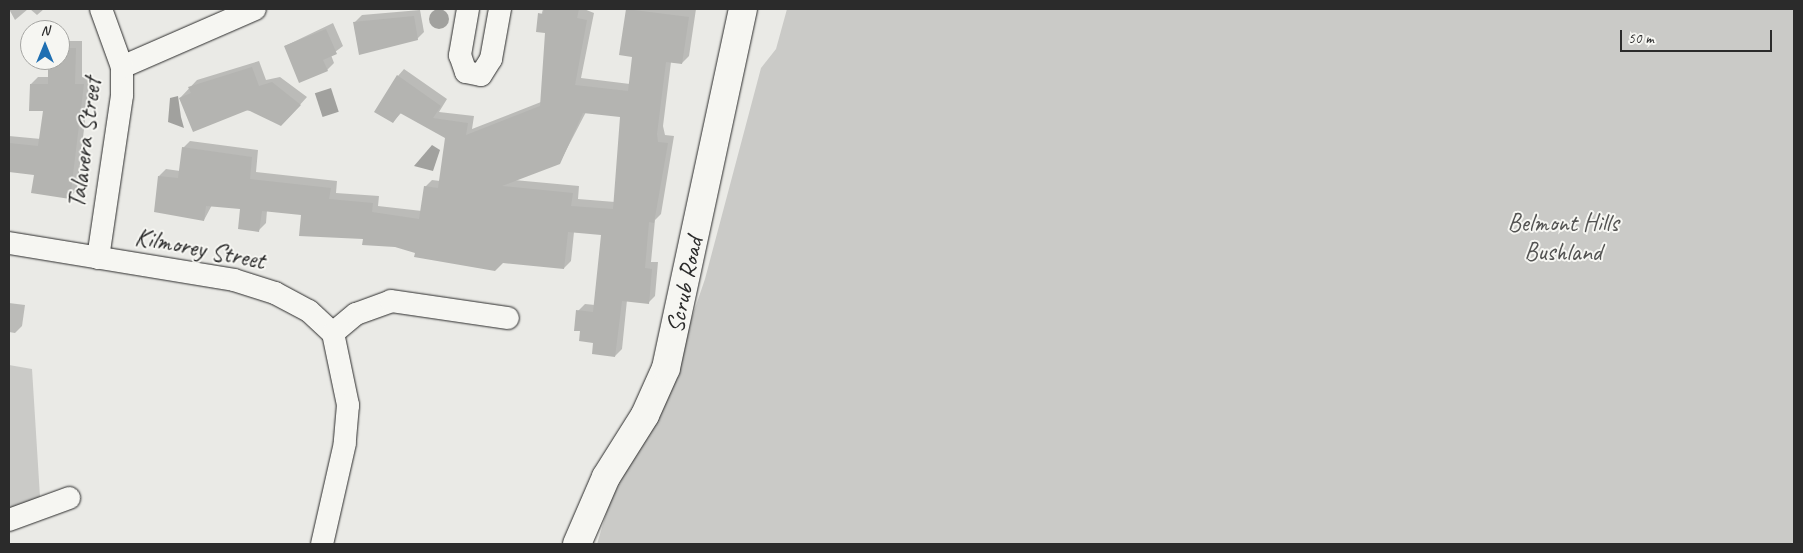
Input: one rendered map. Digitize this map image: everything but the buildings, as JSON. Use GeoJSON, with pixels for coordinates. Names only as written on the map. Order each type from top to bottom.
{"type":"FeatureCollection","features":[{"type":"Feature","properties":{"kind":"main road","name":"Scrub Road"},"geometry":{"type":"LineString","coordinates":[[577,544],[606,477],[645,415],[666,368],[743,9]]}},
{"type":"Feature","properties":{"kind":"street","name":"Talavera Street"},"geometry":{"type":"LineString","coordinates":[[98,258],[122,95],[122,67],[101,9]]}},
{"type":"Feature","properties":{"kind":"street"},"geometry":{"type":"LineString","coordinates":[[122,67],[255,9]]}},
{"type":"Feature","properties":{"kind":"street"},"geometry":{"type":"LineString","coordinates":[[468,9],[460,55],[466,72],[480,75],[491,59],[500,9]]}},
{"type":"Feature","properties":{"kind":"street","name":"Kilmorey Street"},"geometry":{"type":"LineString","coordinates":[[9,243],[234,280],[275,293],[309,311],[332,333]]}},
{"type":"Feature","properties":{"kind":"street"},"geometry":{"type":"LineString","coordinates":[[322,544],[345,443],[348,405],[332,333],[356,314],[391,301],[508,318]]}},
{"type":"Feature","properties":{"kind":"street"},"geometry":{"type":"LineString","coordinates":[[9,520],[69,498]]}},
{"type":"Feature","properties":{"kind":"green space","name":"Belmont Hills Bushland"},"geometry":{"type":"Polygon","coordinates":[[[787,9],[1794,9],[1794,544],[597,544],[610,501],[664,399],[705,279],[761,68],[776,49],[787,9]]]}},
{"type":"Feature","properties":{"kind":"green space"},"geometry":{"type":"Polygon","coordinates":[[[9,365],[32,369],[40,497],[9,509],[9,365]]]}},
{"type":"Feature","properties":{"kind":"shaded area"},"geometry":{"type":"Polygon","coordinates":[[[435,9],[443,9],[449,15],[449,23],[443,29],[435,29],[429,23],[429,15],[435,9]]]}},
{"type":"Feature","properties":{"kind":"shaded area"},"geometry":{"type":"Polygon","coordinates":[[[331,88],[339,112],[323,117],[315,93],[331,88]]]}},
{"type":"Feature","properties":{"kind":"shaded area"},"geometry":{"type":"Polygon","coordinates":[[[178,96],[184,128],[168,122],[170,98],[178,96]]]}},
{"type":"Feature","properties":{"kind":"shaded area"},"geometry":{"type":"Polygon","coordinates":[[[432,145],[440,150],[433,171],[414,166],[432,145]]]}}]}
